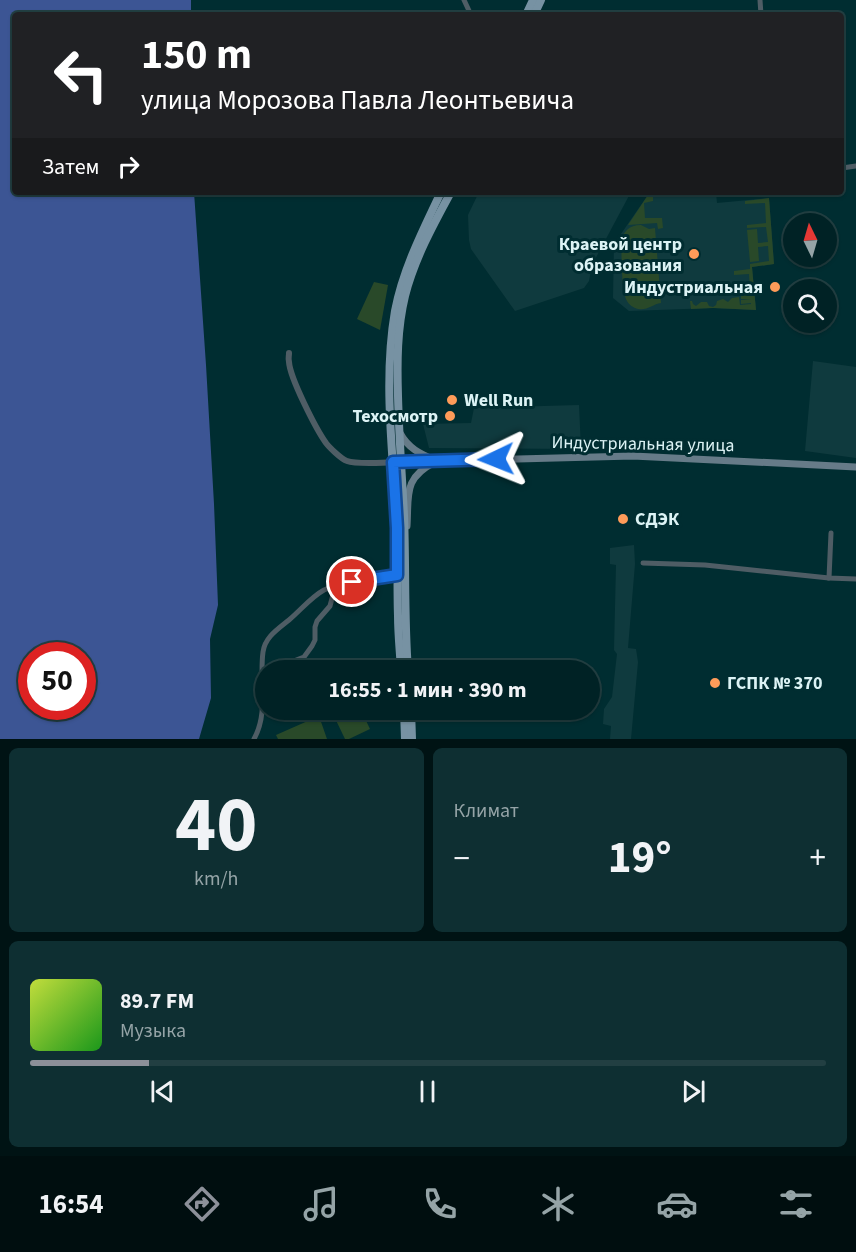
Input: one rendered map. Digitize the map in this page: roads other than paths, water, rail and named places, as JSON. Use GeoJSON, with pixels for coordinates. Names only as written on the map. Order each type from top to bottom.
{"type":"FeatureCollection","features":[{"type":"Feature","properties":{"kind":"main road"},"geometry":{"type":"LineString","coordinates":[[407,660],[405,543],[390,413],[390,360],[395,312],[403,281],[414,250],[440,195]]}},
{"type":"Feature","properties":{"kind":"main road"},"geometry":{"type":"LineString","coordinates":[[400,660],[397,575],[397,462],[400,444],[399,335],[405,297],[423,248],[450,195]]}},
{"type":"Feature","properties":{"kind":"main road"},"geometry":{"type":"LineString","coordinates":[[399,416],[400,434],[405,443],[419,453],[437,461]]}},
{"type":"Feature","properties":{"kind":"main road","name":"Индустриальная улица"},"geometry":{"type":"LineString","coordinates":[[397,462],[633,456],[856,466]]}},
{"type":"Feature","properties":{"kind":"main road"},"geometry":{"type":"LineString","coordinates":[[405,543],[411,483],[420,472],[437,461]]}},
{"type":"Feature","properties":{"kind":"main road"},"geometry":{"type":"LineString","coordinates":[[404,720],[405,739]]}},
{"type":"Feature","properties":{"kind":"main road"},"geometry":{"type":"LineString","coordinates":[[411,720],[412,739]]}},
{"type":"Feature","properties":{"kind":"street"},"geometry":{"type":"LineString","coordinates":[[290,353],[288,361],[294,380],[326,443],[346,461],[397,462]]}},
{"type":"Feature","properties":{"kind":"street"},"geometry":{"type":"LineString","coordinates":[[829,578],[831,533]]}},
{"type":"Feature","properties":{"kind":"street"},"geometry":{"type":"LineString","coordinates":[[643,563],[705,565],[856,579]]}},
{"type":"Feature","properties":{"kind":"street"},"geometry":{"type":"LineString","coordinates":[[263,660],[266,641],[324,590],[352,582],[397,575]]}},
{"type":"Feature","properties":{"kind":"street"},"geometry":{"type":"LineString","coordinates":[[296,660],[304,657],[312,646],[315,640],[315,627],[330,606],[335,587]]}},
{"type":"Feature","properties":{"kind":"street"},"geometry":{"type":"LineString","coordinates":[[255,739],[261,720]]}},
{"type":"Feature","properties":{"kind":"water"},"geometry":{"type":"Polygon","coordinates":[[[0,0],[191,0],[191,12],[12,12],[12,195],[194,195],[206,365],[218,605],[210,639],[211,698],[199,739],[0,739],[0,0]]]}},
{"type":"Feature","properties":{"kind":"place","name":"Краевой центр образования"},"geometry":{"type":"Point","coordinates":[694,254]}},
{"type":"Feature","properties":{"kind":"place","name":"Индустриальная"},"geometry":{"type":"Point","coordinates":[775,287]}},
{"type":"Feature","properties":{"kind":"place","name":"Well Run"},"geometry":{"type":"Point","coordinates":[452,400]}},
{"type":"Feature","properties":{"kind":"place","name":"Техосмотр"},"geometry":{"type":"Point","coordinates":[450,416]}},
{"type":"Feature","properties":{"kind":"place","name":"СДЭК"},"geometry":{"type":"Point","coordinates":[623,519]}},
{"type":"Feature","properties":{"kind":"place","name":"ГСПК № 370"},"geometry":{"type":"Point","coordinates":[715,683]}}]}
